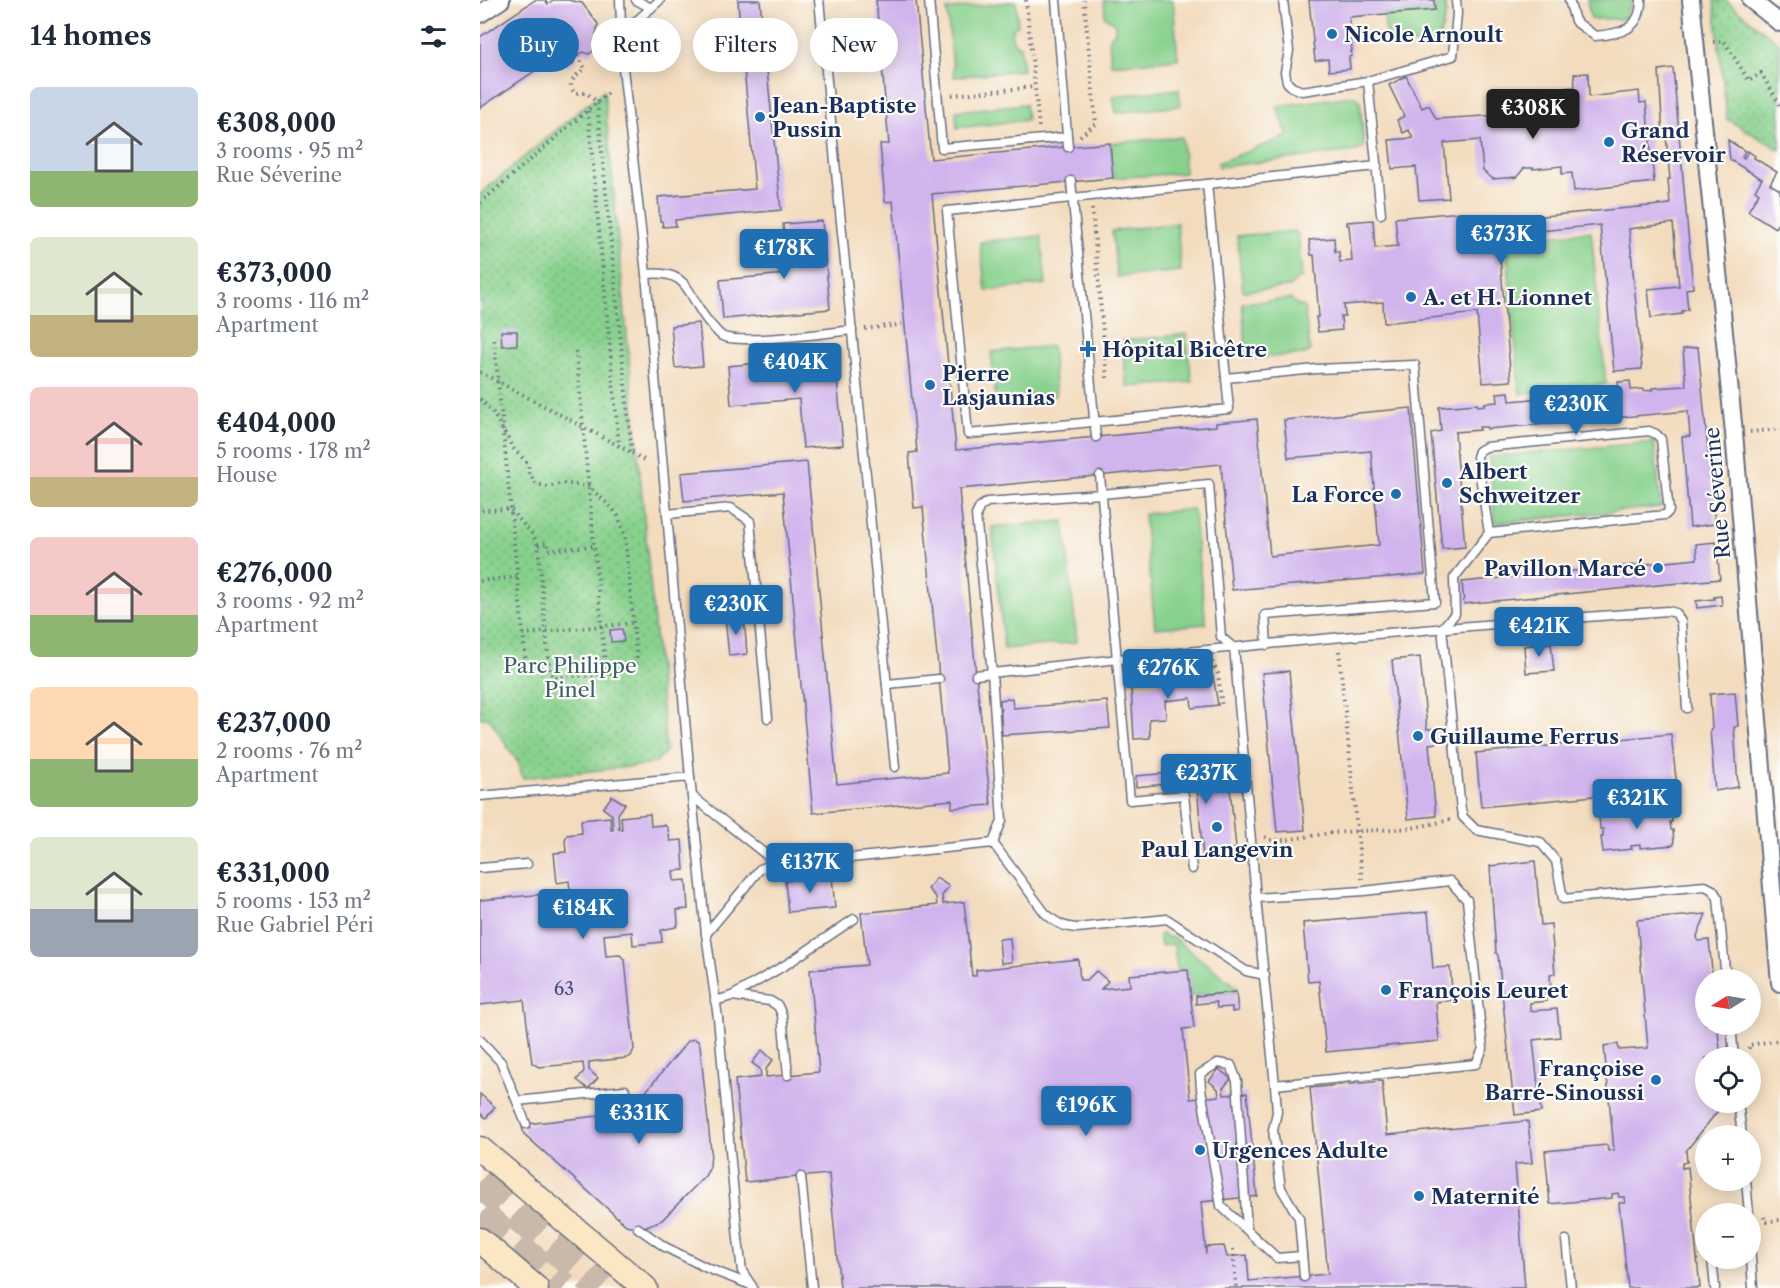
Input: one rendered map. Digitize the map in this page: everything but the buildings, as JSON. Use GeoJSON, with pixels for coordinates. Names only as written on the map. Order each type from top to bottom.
{"type":"FeatureCollection","features":[{"type":"Feature","properties":{"kind":"main road"},"geometry":{"type":"LineString","coordinates":[[480,1149],[645,1288]]}},
{"type":"Feature","properties":{"kind":"main road"},"geometry":{"type":"LineString","coordinates":[[480,1240],[537,1288]]}},
{"type":"Feature","properties":{"kind":"street"},"geometry":{"type":"LineString","coordinates":[[480,14],[501,0]]}},
{"type":"Feature","properties":{"kind":"street","name":"Rue Séverine"},"geometry":{"type":"LineString","coordinates":[[1690,0],[1734,433],[1780,983]]}},
{"type":"Feature","properties":{"kind":"street"},"geometry":{"type":"LineString","coordinates":[[1750,0],[1780,23]]}},
{"type":"Feature","properties":{"kind":"lane"},"geometry":{"type":"LineString","coordinates":[[620,0],[621,18]]}},
{"type":"Feature","properties":{"kind":"lane"},"geometry":{"type":"LineString","coordinates":[[636,0],[651,8]]}},
{"type":"Feature","properties":{"kind":"lane"},"geometry":{"type":"LineString","coordinates":[[640,18],[660,0]]}},
{"type":"Feature","properties":{"kind":"lane"},"geometry":{"type":"LineString","coordinates":[[819,0],[895,767]]}},
{"type":"Feature","properties":{"kind":"lane"},"geometry":{"type":"LineString","coordinates":[[929,0],[942,148],[1067,136]]}},
{"type":"Feature","properties":{"kind":"lane"},"geometry":{"type":"LineString","coordinates":[[1056,0],[1068,147]]}},
{"type":"Feature","properties":{"kind":"lane"},"geometry":{"type":"LineString","coordinates":[[1283,0],[1289,51],[1285,72],[1287,82],[1302,91],[1368,81],[1453,56],[1456,0]]}},
{"type":"Feature","properties":{"kind":"lane"},"geometry":{"type":"LineString","coordinates":[[1569,0],[1575,21],[1595,36],[1615,34],[1631,26],[1638,20],[1641,0]]}},
{"type":"Feature","properties":{"kind":"lane"},"geometry":{"type":"LineString","coordinates":[[624,72],[646,274],[690,777],[706,934],[719,1029],[738,1239],[742,1271],[752,1287]]}},
{"type":"Feature","properties":{"kind":"lane"},"geometry":{"type":"LineString","coordinates":[[1368,81],[1381,214]]}},
{"type":"Feature","properties":{"kind":"lane"},"geometry":{"type":"LineString","coordinates":[[1207,184],[1229,409],[968,434],[947,211],[1377,166]]}},
{"type":"Feature","properties":{"kind":"lane"},"geometry":{"type":"LineString","coordinates":[[1071,181],[1096,437]]}},
{"type":"Feature","properties":{"kind":"lane"},"geometry":{"type":"LineString","coordinates":[[646,274],[659,272],[676,276],[687,286],[705,318],[722,336],[743,340],[852,330]]}},
{"type":"Feature","properties":{"kind":"lane"},"geometry":{"type":"LineString","coordinates":[[1226,378],[1316,369],[1415,365],[1435,602],[1265,615],[1267,645]]}},
{"type":"Feature","properties":{"kind":"lane"},"geometry":{"type":"LineString","coordinates":[[1489,533],[1477,457],[1479,451],[1486,447],[1649,431],[1661,439],[1669,511],[1665,515],[1489,533],[1454,578],[1455,614],[1442,628],[1462,817],[1476,830],[1540,842],[1556,861],[1563,899],[1705,886],[1713,890],[1718,898],[1725,969]]}},
{"type":"Feature","properties":{"kind":"lane"},"geometry":{"type":"LineString","coordinates":[[1100,476],[1130,800],[1184,795],[1192,869]]}},
{"type":"Feature","properties":{"kind":"lane"},"geometry":{"type":"LineString","coordinates":[[993,843],[1002,821],[992,673],[976,515],[980,507],[987,502],[1209,484],[1221,637],[1233,648],[1275,1085],[1277,1112],[1273,1130],[1281,1188],[1299,1218],[1304,1277]]}},
{"type":"Feature","properties":{"kind":"lane"},"geometry":{"type":"LineString","coordinates":[[667,514],[731,508],[750,521],[768,718]]}},
{"type":"Feature","properties":{"kind":"lane"},"geometry":{"type":"LineString","coordinates":[[976,675],[1442,628],[1668,611],[1676,613],[1681,622],[1687,708]]}},
{"type":"Feature","properties":{"kind":"lane"},"geometry":{"type":"LineString","coordinates":[[887,684],[939,679]]}},
{"type":"Feature","properties":{"kind":"lane"},"geometry":{"type":"LineString","coordinates":[[480,796],[690,777]]}},
{"type":"Feature","properties":{"kind":"lane"},"geometry":{"type":"LineString","coordinates":[[692,796],[778,865]]}},
{"type":"Feature","properties":{"kind":"lane"},"geometry":{"type":"LineString","coordinates":[[706,934],[760,869],[765,867],[993,843]]}},
{"type":"Feature","properties":{"kind":"lane"},"geometry":{"type":"LineString","coordinates":[[993,843],[1045,914],[1056,923],[1077,928],[1167,919],[1246,971],[1265,975]]}},
{"type":"Feature","properties":{"kind":"lane"},"geometry":{"type":"LineString","coordinates":[[480,868],[527,864]]}},
{"type":"Feature","properties":{"kind":"lane"},"geometry":{"type":"LineString","coordinates":[[1256,898],[1364,891],[1450,881],[1467,900],[1483,1049],[1476,1064],[1275,1085]]}},
{"type":"Feature","properties":{"kind":"lane"},"geometry":{"type":"LineString","coordinates":[[715,1001],[732,996],[787,964],[854,919]]}},
{"type":"Feature","properties":{"kind":"lane"},"geometry":{"type":"LineString","coordinates":[[732,996],[770,1001],[778,1006],[782,1015],[788,1075]]}},
{"type":"Feature","properties":{"kind":"lane"},"geometry":{"type":"LineString","coordinates":[[480,1040],[501,1062],[526,1124]]}},
{"type":"Feature","properties":{"kind":"lane"},"geometry":{"type":"LineString","coordinates":[[1247,1229],[1237,1081],[1231,1065],[1218,1063],[1200,1074],[1221,1206],[1277,1258],[1302,1256]]}},
{"type":"Feature","properties":{"kind":"lane"},"geometry":{"type":"LineString","coordinates":[[517,1101],[625,1090]]}},
{"type":"Feature","properties":{"kind":"lane"},"geometry":{"type":"LineString","coordinates":[[801,1177],[812,1288]]}},
{"type":"Feature","properties":{"kind":"lane"},"geometry":{"type":"LineString","coordinates":[[638,1228],[665,1247],[752,1287]]}},
{"type":"Feature","properties":{"kind":"lane"},"geometry":{"type":"LineString","coordinates":[[1566,1240],[1571,1288]]}},
{"type":"Feature","properties":{"kind":"lane"},"geometry":{"type":"LineString","coordinates":[[1713,1269],[1715,1288]]}},
{"type":"Feature","properties":{"kind":"lane"},"geometry":{"type":"LineString","coordinates":[[1752,1269],[1753,1288]]}},
{"type":"Feature","properties":{"kind":"path"},"geometry":{"type":"LineString","coordinates":[[1026,0],[1040,132],[1058,137]]}},
{"type":"Feature","properties":{"kind":"path"},"geometry":{"type":"LineString","coordinates":[[1080,146],[1080,135],[1096,124],[1084,0]]}},
{"type":"Feature","properties":{"kind":"path"},"geometry":{"type":"LineString","coordinates":[[1694,44],[1724,41],[1749,81],[1761,73],[1780,105]]}},
{"type":"Feature","properties":{"kind":"path"},"geometry":{"type":"LineString","coordinates":[[579,59],[585,68],[573,79],[572,90],[575,93],[587,93],[597,102],[632,453]]}},
{"type":"Feature","properties":{"kind":"path"},"geometry":{"type":"LineString","coordinates":[[480,203],[612,89],[626,87]]}},
{"type":"Feature","properties":{"kind":"path"},"geometry":{"type":"LineString","coordinates":[[937,96],[1035,87]]}},
{"type":"Feature","properties":{"kind":"path"},"geometry":{"type":"LineString","coordinates":[[588,111],[619,446]]}},
{"type":"Feature","properties":{"kind":"path"},"geometry":{"type":"LineString","coordinates":[[1090,196],[1111,420]]}},
{"type":"Feature","properties":{"kind":"path"},"geometry":{"type":"LineString","coordinates":[[852,330],[906,324]]}},
{"type":"Feature","properties":{"kind":"path"},"geometry":{"type":"LineString","coordinates":[[494,340],[526,663]]}},
{"type":"Feature","properties":{"kind":"path"},"geometry":{"type":"LineString","coordinates":[[576,351],[606,674]]}},
{"type":"Feature","properties":{"kind":"path"},"geometry":{"type":"LineString","coordinates":[[480,372],[644,460]]}},
{"type":"Feature","properties":{"kind":"path"},"geometry":{"type":"LineString","coordinates":[[480,399],[492,411],[515,451],[528,463],[529,474],[537,484],[548,487],[563,483],[588,486],[612,508],[622,525],[637,662],[635,668],[606,674],[554,677],[550,672],[538,544],[510,509]]}},
{"type":"Feature","properties":{"kind":"path"},"geometry":{"type":"LineString","coordinates":[[1734,433],[1780,429]]}},
{"type":"Feature","properties":{"kind":"path"},"geometry":{"type":"LineString","coordinates":[[480,512],[510,509]]}},
{"type":"Feature","properties":{"kind":"path"},"geometry":{"type":"LineString","coordinates":[[538,544],[548,543],[548,550],[594,546]]}},
{"type":"Feature","properties":{"kind":"path"},"geometry":{"type":"LineString","coordinates":[[480,581],[517,577]]}},
{"type":"Feature","properties":{"kind":"path"},"geometry":{"type":"LineString","coordinates":[[523,634],[633,623]]}},
{"type":"Feature","properties":{"kind":"path"},"geometry":{"type":"LineString","coordinates":[[1338,638],[1364,891]]}},
{"type":"Feature","properties":{"kind":"path"},"geometry":{"type":"LineString","coordinates":[[1263,828],[1265,838],[1285,840],[1330,833],[1412,828],[1462,817]]}},
{"type":"Feature","properties":{"kind":"path"},"geometry":{"type":"LineString","coordinates":[[1749,1045],[1780,1040]]}},
{"type":"Feature","properties":{"kind":"path"},"geometry":{"type":"LineString","coordinates":[[1233,1249],[1236,1288]]}},
{"type":"Feature","properties":{"kind":"green space"},"geometry":{"type":"Polygon","coordinates":[[[1104,0],[1173,0],[1178,59],[1111,65],[1109,38],[1115,32],[1115,23],[1105,17],[1104,0]]]}},
{"type":"Feature","properties":{"kind":"green space"},"geometry":{"type":"Polygon","coordinates":[[[1435,0],[1444,0],[1446,14],[1438,43],[1387,45],[1384,14],[1436,10],[1435,0]]]}},
{"type":"Feature","properties":{"kind":"green space"},"geometry":{"type":"Polygon","coordinates":[[[1587,0],[1633,0],[1624,19],[1591,19],[1587,0]]]}},
{"type":"Feature","properties":{"kind":"green space"},"geometry":{"type":"Polygon","coordinates":[[[1714,0],[1725,0],[1780,44],[1780,150],[1727,119],[1714,0]]]}},
{"type":"Feature","properties":{"kind":"green space"},"geometry":{"type":"Polygon","coordinates":[[[1016,1],[1018,25],[1013,29],[1011,35],[1014,42],[1020,46],[1023,70],[954,77],[947,10],[1016,1]]]}},
{"type":"Feature","properties":{"kind":"green space"},"geometry":{"type":"Polygon","coordinates":[[[1179,89],[1180,106],[1116,113],[1113,96],[1179,89]]]}},
{"type":"Feature","properties":{"kind":"green space","name":"Parc Philippe Pinel"},"geometry":{"type":"Polygon","coordinates":[[[604,90],[666,751],[656,762],[647,765],[523,778],[519,764],[489,718],[480,718],[480,194],[604,90]]]}},
{"type":"Feature","properties":{"kind":"green space"},"geometry":{"type":"Polygon","coordinates":[[[1353,96],[1360,101],[1364,147],[1356,151],[1219,167],[1218,163],[1288,136],[1277,106],[1353,96]]]}},
{"type":"Feature","properties":{"kind":"green space"},"geometry":{"type":"Polygon","coordinates":[[[1025,104],[1027,120],[957,128],[956,111],[1025,104]]]}},
{"type":"Feature","properties":{"kind":"green space"},"geometry":{"type":"Polygon","coordinates":[[[1182,137],[1185,173],[1113,178],[1110,143],[1182,137]]]}},
{"type":"Feature","properties":{"kind":"green space"},"geometry":{"type":"Polygon","coordinates":[[[1177,223],[1181,271],[1117,277],[1112,231],[1177,223]]]}},
{"type":"Feature","properties":{"kind":"green space"},"geometry":{"type":"Polygon","coordinates":[[[1294,231],[1298,234],[1302,277],[1290,287],[1243,291],[1237,236],[1294,231]]]}},
{"type":"Feature","properties":{"kind":"green space"},"geometry":{"type":"Polygon","coordinates":[[[1591,231],[1606,384],[1520,394],[1506,241],[1591,231]]]}},
{"type":"Feature","properties":{"kind":"green space"},"geometry":{"type":"Polygon","coordinates":[[[1041,236],[1046,284],[986,291],[980,242],[1041,236]]]}},
{"type":"Feature","properties":{"kind":"green space"},"geometry":{"type":"Polygon","coordinates":[[[1291,299],[1304,307],[1310,350],[1306,354],[1247,359],[1242,303],[1291,299]]]}},
{"type":"Feature","properties":{"kind":"green space"},"geometry":{"type":"Polygon","coordinates":[[[1186,334],[1192,382],[1127,387],[1122,341],[1186,334]]]}},
{"type":"Feature","properties":{"kind":"green space"},"geometry":{"type":"Polygon","coordinates":[[[1052,346],[1056,396],[996,402],[991,352],[1052,346]]]}},
{"type":"Feature","properties":{"kind":"green space"},"geometry":{"type":"Polygon","coordinates":[[[1654,442],[1661,507],[1495,523],[1489,457],[1654,442]]]}},
{"type":"Feature","properties":{"kind":"green space"},"geometry":{"type":"Polygon","coordinates":[[[1193,509],[1206,624],[1155,628],[1144,514],[1193,509]]]}},
{"type":"Feature","properties":{"kind":"green space"},"geometry":{"type":"Polygon","coordinates":[[[1064,521],[1077,642],[1004,649],[992,527],[1064,521]]]}},
{"type":"Feature","properties":{"kind":"green space"},"geometry":{"type":"Polygon","coordinates":[[[1162,934],[1169,938],[1172,937],[1238,988],[1236,992],[1190,996],[1188,970],[1177,970],[1174,944],[1161,946],[1159,935],[1162,934]]]}},
{"type":"Feature","properties":{"kind":"tunnel"},"geometry":{"type":"LineString","coordinates":[[480,1181],[601,1288]]}},
{"type":"Feature","properties":{"kind":"tunnel"},"geometry":{"type":"LineString","coordinates":[[480,1215],[564,1288]]}},
{"type":"Feature","properties":{"kind":"place","name":"Nicole Arnoult"},"geometry":{"type":"Point","coordinates":[1332,34]}},
{"type":"Feature","properties":{"kind":"place","name":"Jean-Baptiste Pussin"},"geometry":{"type":"Point","coordinates":[760,117]}},
{"type":"Feature","properties":{"kind":"place","name":"Grand Réservoir"},"geometry":{"type":"Point","coordinates":[1609,142]}},
{"type":"Feature","properties":{"kind":"place","name":"A. et H. Lionnet"},"geometry":{"type":"Point","coordinates":[1411,297]}},
{"type":"Feature","properties":{"kind":"place","name":"Hôpital Bicêtre"},"geometry":{"type":"Point","coordinates":[1088,349]}},
{"type":"Feature","properties":{"kind":"place","name":"Pierre Lasjaunias"},"geometry":{"type":"Point","coordinates":[930,385]}},
{"type":"Feature","properties":{"kind":"place","name":"Albert Schweitzer"},"geometry":{"type":"Point","coordinates":[1447,483]}},
{"type":"Feature","properties":{"kind":"place","name":"La Force"},"geometry":{"type":"Point","coordinates":[1396,494]}},
{"type":"Feature","properties":{"kind":"place","name":"Pavillon Marcé"},"geometry":{"type":"Point","coordinates":[1658,568]}},
{"type":"Feature","properties":{"kind":"place","name":"Guillaume Ferrus"},"geometry":{"type":"Point","coordinates":[1418,736]}},
{"type":"Feature","properties":{"kind":"place","name":"Paul Langevin"},"geometry":{"type":"Point","coordinates":[1217,827]}},
{"type":"Feature","properties":{"kind":"place","name":"François Leuret"},"geometry":{"type":"Point","coordinates":[1386,990]}},
{"type":"Feature","properties":{"kind":"place","name":"Françoise Barré-Sinoussi"},"geometry":{"type":"Point","coordinates":[1656,1080]}},
{"type":"Feature","properties":{"kind":"place","name":"Urgences Adulte"},"geometry":{"type":"Point","coordinates":[1200,1150]}},
{"type":"Feature","properties":{"kind":"place","name":"Maternité"},"geometry":{"type":"Point","coordinates":[1419,1196]}}]}
